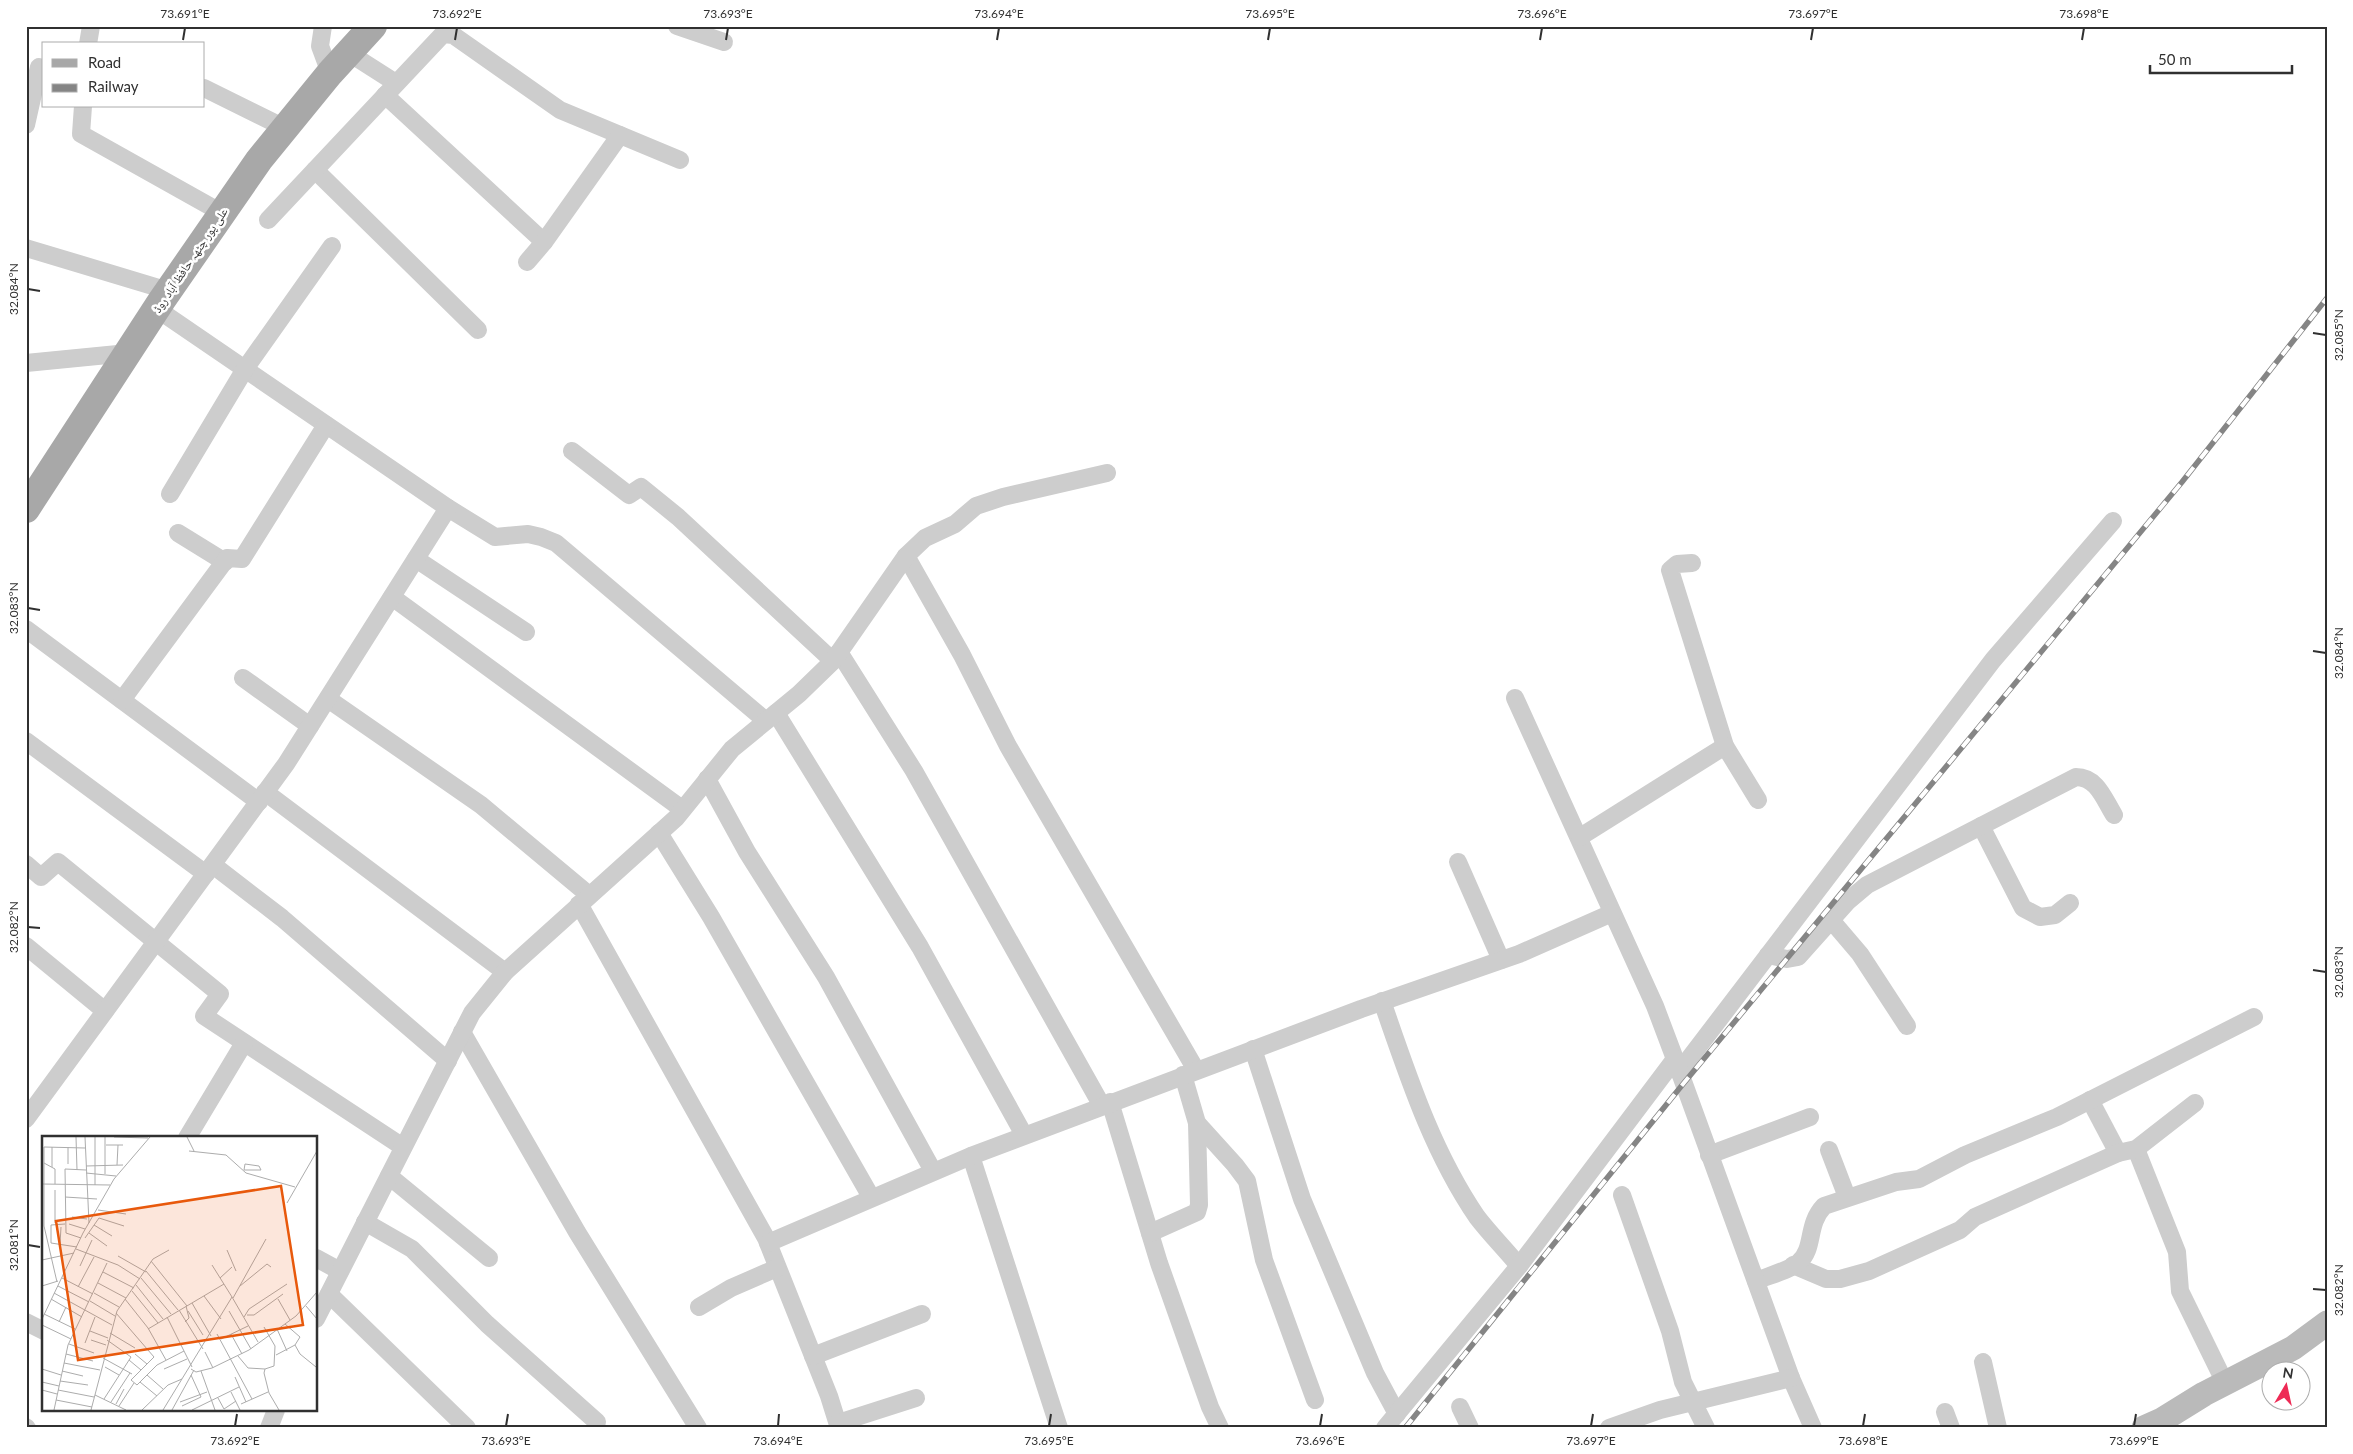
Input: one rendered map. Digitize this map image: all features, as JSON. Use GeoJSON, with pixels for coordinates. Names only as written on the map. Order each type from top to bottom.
{"type":"FeatureCollection","features":[{"type":"Feature","properties":{"kind":"main road","name":"علی پور چٹھہ حافظ آباد روڈ"},"geometry":{"type":"LineString","coordinates":[[26,509],[163,300],[259,160],[330,73],[373,26]]}},
{"type":"Feature","properties":{"kind":"street"},"geometry":{"type":"LineString","coordinates":[[323,26],[320,46],[330,73]]}},
{"type":"Feature","properties":{"kind":"street"},"geometry":{"type":"LineString","coordinates":[[677,26],[724,42]]}},
{"type":"Feature","properties":{"kind":"street"},"geometry":{"type":"LineString","coordinates":[[268,220],[443,34],[453,35],[560,110],[680,160]]}},
{"type":"Feature","properties":{"kind":"street"},"geometry":{"type":"LineString","coordinates":[[348,53],[391,89],[544,242]]}},
{"type":"Feature","properties":{"kind":"street"},"geometry":{"type":"LineString","coordinates":[[26,125],[40,68]]}},
{"type":"Feature","properties":{"kind":"street"},"geometry":{"type":"LineString","coordinates":[[205,88],[285,128]]}},
{"type":"Feature","properties":{"kind":"street"},"geometry":{"type":"LineString","coordinates":[[83,108],[81,134],[222,213]]}},
{"type":"Feature","properties":{"kind":"street"},"geometry":{"type":"LineString","coordinates":[[527,262],[544,242],[620,135]]}},
{"type":"Feature","properties":{"kind":"street"},"geometry":{"type":"LineString","coordinates":[[314,170],[478,330]]}},
{"type":"Feature","properties":{"kind":"street"},"geometry":{"type":"LineString","coordinates":[[170,494],[245,369],[332,246]]}},
{"type":"Feature","properties":{"kind":"street"},"geometry":{"type":"LineString","coordinates":[[26,248],[163,300],[245,369],[448,508],[495,537],[528,534],[541,536],[556,543],[771,717],[920,947],[1024,1135]]}},
{"type":"Feature","properties":{"kind":"street"},"geometry":{"type":"LineString","coordinates":[[26,363],[128,353]]}},
{"type":"Feature","properties":{"kind":"street"},"geometry":{"type":"LineString","coordinates":[[122,700],[227,558],[242,559],[326,425]]}},
{"type":"Feature","properties":{"kind":"street"},"geometry":{"type":"LineString","coordinates":[[572,451],[629,495],[642,487],[836,656],[914,771],[1106,1104],[1210,1407],[1220,1428]]}},
{"type":"Feature","properties":{"kind":"street"},"geometry":{"type":"LineString","coordinates":[[318,1315],[472,1012],[505,972],[659,833],[682,809],[732,749],[771,717],[836,656],[906,556],[924,538],[955,524],[976,506],[1003,497],[1106,473]]}},
{"type":"Feature","properties":{"kind":"street"},"geometry":{"type":"LineString","coordinates":[[26,1120],[262,797],[328,699],[448,508]]}},
{"type":"Feature","properties":{"kind":"street"},"geometry":{"type":"LineString","coordinates":[[1391,1421],[1519,1266],[1677,1065],[1768,955],[1993,660],[2113,521]]}},
{"type":"Feature","properties":{"kind":"street"},"geometry":{"type":"LineString","coordinates":[[178,533],[225,562]]}},
{"type":"Feature","properties":{"kind":"street"},"geometry":{"type":"LineString","coordinates":[[906,556],[962,655],[1013,754],[1190,1072],[1197,1123],[1199,1205],[1197,1212],[1150,1233]]}},
{"type":"Feature","properties":{"kind":"street"},"geometry":{"type":"LineString","coordinates":[[416,559],[526,632]]}},
{"type":"Feature","properties":{"kind":"street"},"geometry":{"type":"LineString","coordinates":[[1692,563],[1677,564],[1670,570],[1725,746],[1758,800]]}},
{"type":"Feature","properties":{"kind":"street"},"geometry":{"type":"LineString","coordinates":[[392,596],[682,809]]}},
{"type":"Feature","properties":{"kind":"street"},"geometry":{"type":"LineString","coordinates":[[26,629],[122,700],[262,797],[505,972]]}},
{"type":"Feature","properties":{"kind":"street"},"geometry":{"type":"LineString","coordinates":[[243,678],[310,726]]}},
{"type":"Feature","properties":{"kind":"street"},"geometry":{"type":"LineString","coordinates":[[1515,698],[1580,837],[1612,913],[1655,1006],[1791,1378],[1813,1428]]}},
{"type":"Feature","properties":{"kind":"street"},"geometry":{"type":"LineString","coordinates":[[328,699],[481,805],[584,900],[768,1243],[838,1425],[916,1398]]}},
{"type":"Feature","properties":{"kind":"street"},"geometry":{"type":"LineString","coordinates":[[26,741],[282,918],[448,1061]]}},
{"type":"Feature","properties":{"kind":"street"},"geometry":{"type":"LineString","coordinates":[[1580,837],[1725,746]]}},
{"type":"Feature","properties":{"kind":"street"},"geometry":{"type":"LineString","coordinates":[[1768,955],[1787,959],[1798,957],[1848,901],[1867,885],[1914,863],[2076,777],[2089,778],[2097,786],[2114,815]]}},
{"type":"Feature","properties":{"kind":"street"},"geometry":{"type":"LineString","coordinates":[[707,779],[747,852],[826,977],[933,1171]]}},
{"type":"Feature","properties":{"kind":"street"},"geometry":{"type":"LineString","coordinates":[[1981,826],[2023,908],[2040,917],[2055,915],[2070,903]]}},
{"type":"Feature","properties":{"kind":"street"},"geometry":{"type":"LineString","coordinates":[[659,833],[711,917],[871,1197]]}},
{"type":"Feature","properties":{"kind":"street"},"geometry":{"type":"LineString","coordinates":[[26,864],[41,877],[58,862],[220,994],[204,1016],[403,1147]]}},
{"type":"Feature","properties":{"kind":"street"},"geometry":{"type":"LineString","coordinates":[[1458,862],[1501,960]]}},
{"type":"Feature","properties":{"kind":"street"},"geometry":{"type":"LineString","coordinates":[[768,1243],[871,1197],[1024,1135],[1382,1001],[1501,960],[1612,913]]}},
{"type":"Feature","properties":{"kind":"street"},"geometry":{"type":"LineString","coordinates":[[1831,920],[1860,954],[1906,1026]]}},
{"type":"Feature","properties":{"kind":"street"},"geometry":{"type":"LineString","coordinates":[[26,946],[105,1012]]}},
{"type":"Feature","properties":{"kind":"street"},"geometry":{"type":"LineString","coordinates":[[1382,1001],[1417,1101],[1442,1155],[1478,1217],[1519,1266]]}},
{"type":"Feature","properties":{"kind":"street"},"geometry":{"type":"LineString","coordinates":[[1756,1281],[1799,1263],[1808,1250],[1811,1229],[1816,1214],[1824,1206],[1896,1182],[1919,1179],[1965,1155],[2057,1117],[2254,1016]]}},
{"type":"Feature","properties":{"kind":"street"},"geometry":{"type":"LineString","coordinates":[[462,1032],[577,1232],[698,1428]]}},
{"type":"Feature","properties":{"kind":"street"},"geometry":{"type":"LineString","coordinates":[[187,1136],[244,1043]]}},
{"type":"Feature","properties":{"kind":"street"},"geometry":{"type":"LineString","coordinates":[[1253,1049],[1302,1199],[1375,1372],[1391,1421]]}},
{"type":"Feature","properties":{"kind":"street"},"geometry":{"type":"LineString","coordinates":[[2090,1100],[2118,1153]]}},
{"type":"Feature","properties":{"kind":"street"},"geometry":{"type":"LineString","coordinates":[[1794,1266],[1826,1279],[1840,1280],[1869,1271],[1960,1230],[1975,1218],[2118,1153],[2136,1149],[2195,1104]]}},
{"type":"Feature","properties":{"kind":"street"},"geometry":{"type":"LineString","coordinates":[[1710,1155],[1810,1117]]}},
{"type":"Feature","properties":{"kind":"street"},"geometry":{"type":"LineString","coordinates":[[1197,1123],[1247,1181],[1264,1260],[1315,1400]]}},
{"type":"Feature","properties":{"kind":"street"},"geometry":{"type":"LineString","coordinates":[[2136,1149],[2177,1252],[2180,1291],[2225,1383]]}},
{"type":"Feature","properties":{"kind":"street"},"geometry":{"type":"LineString","coordinates":[[1829,1150],[1847,1198]]}},
{"type":"Feature","properties":{"kind":"street"},"geometry":{"type":"LineString","coordinates":[[971,1156],[1059,1428]]}},
{"type":"Feature","properties":{"kind":"street"},"geometry":{"type":"LineString","coordinates":[[388,1176],[489,1258]]}},
{"type":"Feature","properties":{"kind":"street"},"geometry":{"type":"LineString","coordinates":[[1622,1195],[1670,1331],[1683,1382],[1706,1428]]}},
{"type":"Feature","properties":{"kind":"street"},"geometry":{"type":"LineString","coordinates":[[365,1222],[412,1249],[487,1324],[597,1422]]}},
{"type":"Feature","properties":{"kind":"street"},"geometry":{"type":"LineString","coordinates":[[318,1259],[340,1271]]}},
{"type":"Feature","properties":{"kind":"street"},"geometry":{"type":"LineString","coordinates":[[699,1308],[731,1288],[777,1268]]}},
{"type":"Feature","properties":{"kind":"street"},"geometry":{"type":"LineString","coordinates":[[329,1294],[466,1428]]}},
{"type":"Feature","properties":{"kind":"street"},"geometry":{"type":"LineString","coordinates":[[813,1356],[922,1314]]}},
{"type":"Feature","properties":{"kind":"street"},"geometry":{"type":"LineString","coordinates":[[26,1322],[42,1330]]}},
{"type":"Feature","properties":{"kind":"street"},"geometry":{"type":"LineString","coordinates":[[2160,1425],[2225,1383],[2292,1348],[2327,1323]]}},
{"type":"Feature","properties":{"kind":"street"},"geometry":{"type":"LineString","coordinates":[[1983,1362],[1998,1428]]}},
{"type":"Feature","properties":{"kind":"street"},"geometry":{"type":"LineString","coordinates":[[1609,1428],[1660,1410],[1791,1378]]}},
{"type":"Feature","properties":{"kind":"street"},"geometry":{"type":"LineString","coordinates":[[1460,1407],[1470,1428]]}},
{"type":"Feature","properties":{"kind":"street"},"geometry":{"type":"LineString","coordinates":[[269,1428],[275,1412]]}},
{"type":"Feature","properties":{"kind":"railway"},"geometry":{"type":"LineString","coordinates":[[1405,1428],[1683,1084],[2182,482],[2327,298]]}}]}
